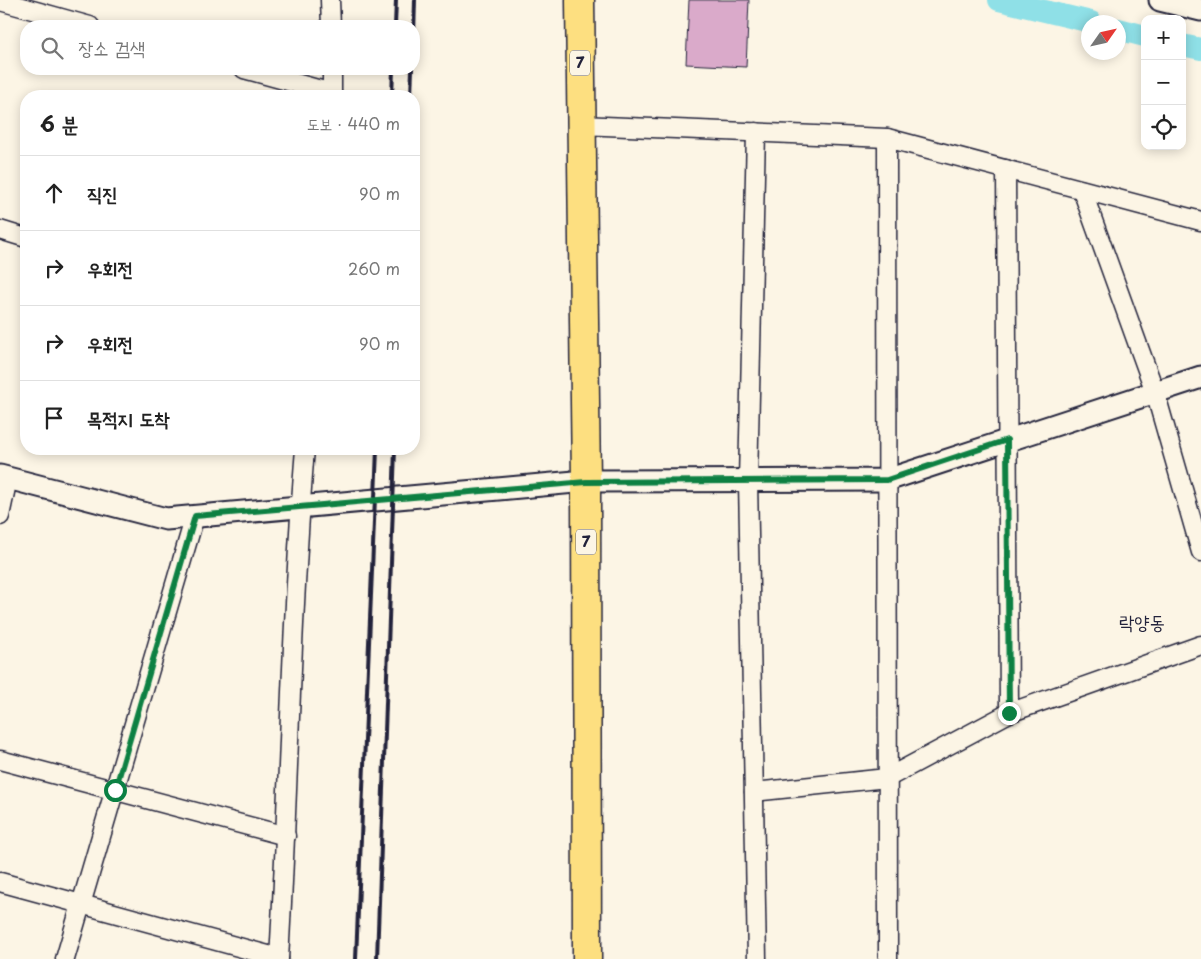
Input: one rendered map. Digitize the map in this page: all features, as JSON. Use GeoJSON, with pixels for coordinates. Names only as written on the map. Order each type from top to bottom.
{"type":"FeatureCollection","features":[{"type":"Feature","properties":{"kind":"highway","name":"7"},"geometry":{"type":"LineString","coordinates":[[580,0],[586,482],[586,959]]}},
{"type":"Feature","properties":{"kind":"street"},"geometry":{"type":"LineString","coordinates":[[330,0],[331,20]]}},
{"type":"Feature","properties":{"kind":"street"},"geometry":{"type":"LineString","coordinates":[[1160,0],[1201,10]]}},
{"type":"Feature","properties":{"kind":"street"},"geometry":{"type":"LineString","coordinates":[[0,2],[68,20]]}},
{"type":"Feature","properties":{"kind":"street"},"geometry":{"type":"LineString","coordinates":[[264,75],[315,90]]}},
{"type":"Feature","properties":{"kind":"street"},"geometry":{"type":"LineString","coordinates":[[332,75],[332,90]]}},
{"type":"Feature","properties":{"kind":"street"},"geometry":{"type":"LineString","coordinates":[[581,125],[887,138],[1201,221]]}},
{"type":"Feature","properties":{"kind":"street"},"geometry":{"type":"LineString","coordinates":[[756,132],[748,481],[757,959]]}},
{"type":"Feature","properties":{"kind":"street"},"geometry":{"type":"LineString","coordinates":[[887,138],[888,959]]}},
{"type":"Feature","properties":{"kind":"street"},"geometry":{"type":"LineString","coordinates":[[1006,169],[1009,713]]}},
{"type":"Feature","properties":{"kind":"street"},"geometry":{"type":"LineString","coordinates":[[1082,190],[1155,392],[1201,552]]}},
{"type":"Feature","properties":{"kind":"street"},"geometry":{"type":"LineString","coordinates":[[0,230],[20,236]]}},
{"type":"Feature","properties":{"kind":"street"},"geometry":{"type":"LineString","coordinates":[[0,516],[4,477],[166,519],[586,482],[887,480],[1201,377]]}},
{"type":"Feature","properties":{"kind":"street"},"geometry":{"type":"LineString","coordinates":[[0,882],[279,959],[306,507],[305,455]]}},
{"type":"Feature","properties":{"kind":"street"},"geometry":{"type":"LineString","coordinates":[[65,959],[195,516]]}},
{"type":"Feature","properties":{"kind":"street"},"geometry":{"type":"LineString","coordinates":[[754,792],[888,778],[1009,713],[1201,645]]}},
{"type":"Feature","properties":{"kind":"street"},"geometry":{"type":"LineString","coordinates":[[0,760],[286,836]]}},
{"type":"Feature","properties":{"kind":"building"},"geometry":{"type":"Polygon","coordinates":[[[689,0],[749,0],[746,67],[686,64],[689,0]]]}},
{"type":"Feature","properties":{"kind":"waterway"},"geometry":{"type":"LineString","coordinates":[[999,0],[1081,20]]}},
{"type":"Feature","properties":{"kind":"waterway"},"geometry":{"type":"LineString","coordinates":[[1126,31],[1141,35]]}},
{"type":"Feature","properties":{"kind":"waterway"},"geometry":{"type":"LineString","coordinates":[[1186,46],[1201,49]]}},
{"type":"Feature","properties":{"kind":"railway"},"geometry":{"type":"LineString","coordinates":[[395,20],[396,0]]}},
{"type":"Feature","properties":{"kind":"railway"},"geometry":{"type":"LineString","coordinates":[[414,20],[415,0]]}},
{"type":"Feature","properties":{"kind":"railway"},"geometry":{"type":"LineString","coordinates":[[392,90],[393,75]]}},
{"type":"Feature","properties":{"kind":"railway"},"geometry":{"type":"LineString","coordinates":[[411,90],[412,75]]}},
{"type":"Feature","properties":{"kind":"railway"},"geometry":{"type":"LineString","coordinates":[[356,959],[377,455]]}},
{"type":"Feature","properties":{"kind":"railway"},"geometry":{"type":"LineString","coordinates":[[377,959],[395,455]]}},
{"type":"Feature","properties":{"kind":"district","name":"락양동"},"geometry":{"type":"Point","coordinates":[1142,622]}},
{"type":"Feature","properties":{"kind":"route"},"geometry":{"type":"LineString","coordinates":[[115,790],[195,516],[586,482],[887,480],[1007,440],[1009,713]]}}]}
